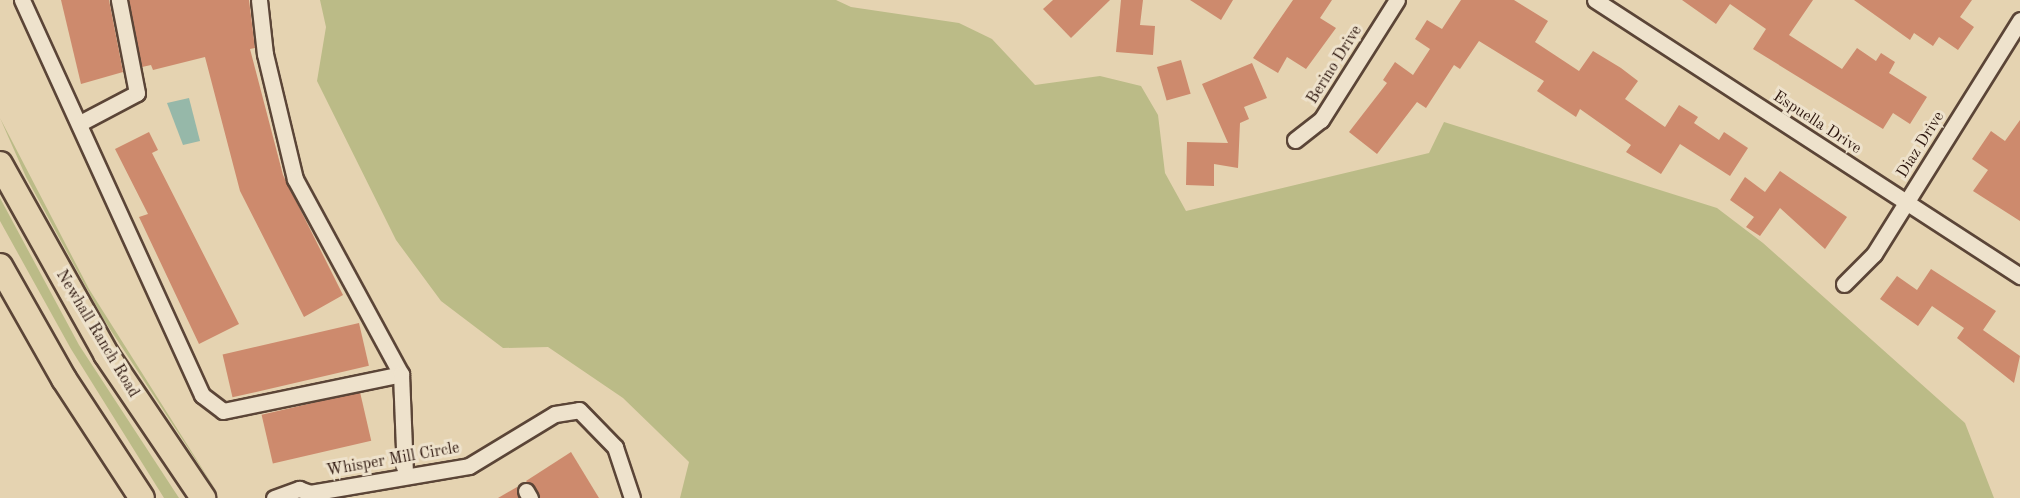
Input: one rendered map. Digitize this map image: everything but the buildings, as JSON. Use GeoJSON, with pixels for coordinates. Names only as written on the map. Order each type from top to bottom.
{"type":"FeatureCollection","features":[{"type":"Feature","properties":{"kind":"main road","name":"Newhall Ranch Road"},"geometry":{"type":"LineString","coordinates":[[0,164],[106,354],[203,498]]}},
{"type":"Feature","properties":{"kind":"main road"},"geometry":{"type":"LineString","coordinates":[[0,266],[64,379],[142,498]]}},
{"type":"Feature","properties":{"kind":"street"},"geometry":{"type":"LineString","coordinates":[[22,0],[82,122],[202,395],[223,411],[400,374]]}},
{"type":"Feature","properties":{"kind":"street"},"geometry":{"type":"LineString","coordinates":[[82,122],[137,93],[119,0]]}},
{"type":"Feature","properties":{"kind":"street"},"geometry":{"type":"LineString","coordinates":[[259,0],[265,54],[295,179],[400,374],[405,475]]}},
{"type":"Feature","properties":{"kind":"street","name":"Berino Drive"},"geometry":{"type":"LineString","coordinates":[[1295,140],[1322,120],[1397,0]]}},
{"type":"Feature","properties":{"kind":"street","name":"Espuella Drive"},"geometry":{"type":"LineString","coordinates":[[1594,0],[2020,276]]}},
{"type":"Feature","properties":{"kind":"street","name":"Diaz Drive"},"geometry":{"type":"LineString","coordinates":[[1845,284],[1874,254],[2020,20]]}},
{"type":"Feature","properties":{"kind":"street","name":"Whisper Mill Circle"},"geometry":{"type":"LineString","coordinates":[[274,498],[299,489],[308,496],[405,475],[469,465],[555,414],[579,410],[615,447],[632,498]]}},
{"type":"Feature","properties":{"kind":"green space"},"geometry":{"type":"Polygon","coordinates":[[[320,0],[836,0],[851,7],[959,23],[992,39],[1035,85],[1100,76],[1141,86],[1158,115],[1165,173],[1186,211],[1429,153],[1444,122],[1717,208],[1763,243],[1965,423],[1994,498],[680,498],[689,462],[623,398],[548,347],[503,348],[441,301],[396,240],[317,81],[326,27],[320,0]]]}},
{"type":"Feature","properties":{"kind":"green space"},"geometry":{"type":"Polygon","coordinates":[[[0,118],[89,289],[219,495],[104,320],[26,177],[0,118]]]}},
{"type":"Feature","properties":{"kind":"green space"},"geometry":{"type":"Polygon","coordinates":[[[0,198],[79,345],[179,498],[164,498],[71,349],[0,221],[0,198]]]}},
{"type":"Feature","properties":{"kind":"shaded area"},"geometry":{"type":"Polygon","coordinates":[[[189,98],[200,141],[183,145],[167,103],[189,98]]]}}]}
